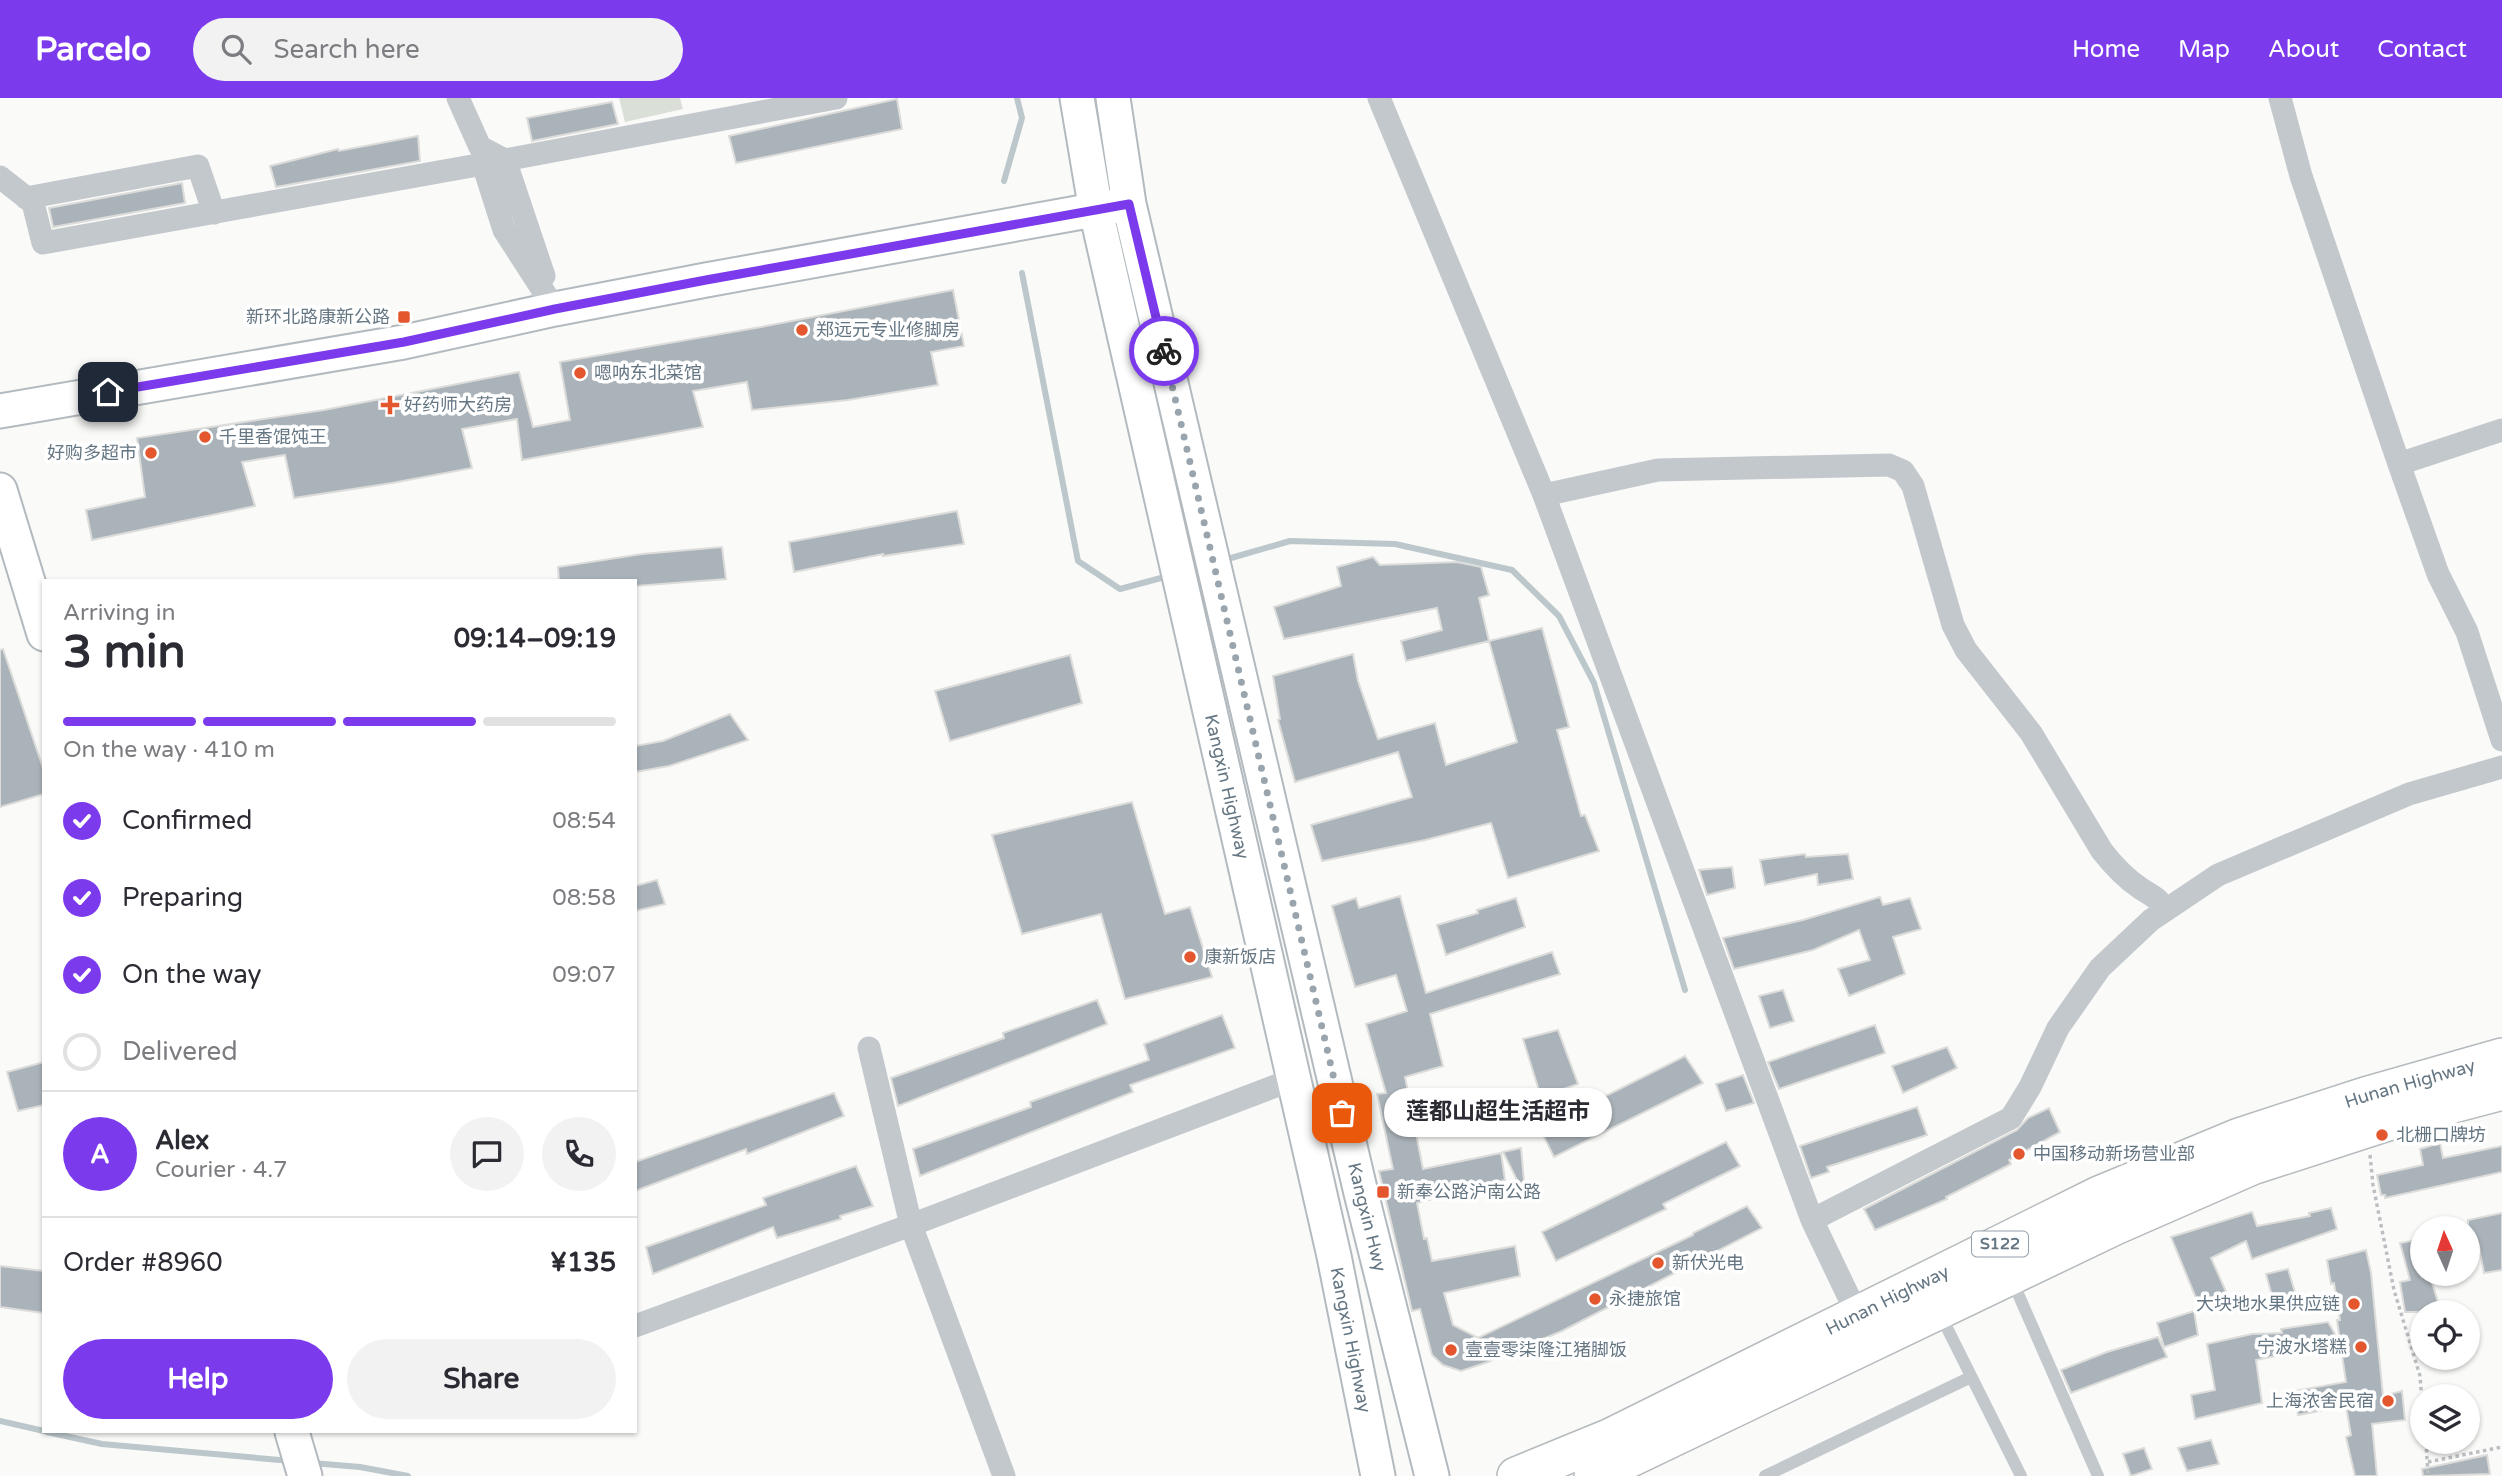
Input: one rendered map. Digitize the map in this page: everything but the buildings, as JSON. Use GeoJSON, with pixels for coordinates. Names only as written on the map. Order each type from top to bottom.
{"type":"FeatureCollection","features":[{"type":"Feature","properties":{"kind":"main road","name":"Kangxin Highway"},"geometry":{"type":"LineString","coordinates":[[1077,98],[1096,211],[1334,1256],[1378,1476]]}},
{"type":"Feature","properties":{"kind":"main road","name":"Kangxin Hwy"},"geometry":{"type":"LineString","coordinates":[[1113,98],[1129,204],[1360,1193],[1432,1476]]}},
{"type":"Feature","properties":{"kind":"main road"},"geometry":{"type":"LineString","coordinates":[[0,411],[404,342],[555,309],[1129,204]]}},
{"type":"Feature","properties":{"kind":"main road"},"geometry":{"type":"LineString","coordinates":[[0,490],[42,627]]}},
{"type":"Feature","properties":{"kind":"main road","name":"Hunan Highway"},"geometry":{"type":"LineString","coordinates":[[1516,1476],[1611,1437],[2099,1195],[2239,1137],[2365,1096],[2502,1057]]}},
{"type":"Feature","properties":{"kind":"main road","name":"Hunan Highway"},"geometry":{"type":"LineString","coordinates":[[1601,1474],[2115,1226],[2252,1166],[2367,1129],[2502,1091]]}},
{"type":"Feature","properties":{"kind":"main road"},"geometry":{"type":"LineString","coordinates":[[292,1433],[305,1476]]}},
{"type":"Feature","properties":{"kind":"street"},"geometry":{"type":"LineString","coordinates":[[458,98],[480,147],[494,162],[555,309]]}},
{"type":"Feature","properties":{"kind":"street"},"geometry":{"type":"LineString","coordinates":[[0,177],[33,203],[43,243],[214,214],[836,98]]}},
{"type":"Feature","properties":{"kind":"street"},"geometry":{"type":"LineString","coordinates":[[1379,98],[1544,495],[1812,1220],[1857,1314]]}},
{"type":"Feature","properties":{"kind":"street"},"geometry":{"type":"LineString","coordinates":[[2280,98],[2301,176],[2399,464],[2438,574],[2467,632],[2502,740]]}},
{"type":"Feature","properties":{"kind":"street"},"geometry":{"type":"LineString","coordinates":[[26,198],[198,166],[214,214]]}},
{"type":"Feature","properties":{"kind":"street"},"geometry":{"type":"LineString","coordinates":[[2399,464],[2502,430]]}},
{"type":"Feature","properties":{"kind":"street"},"geometry":{"type":"LineString","coordinates":[[1544,495],[1658,470],[1889,466],[1903,471],[1913,486],[1953,625],[1966,650],[2031,733],[2102,851],[2115,867],[2139,888],[2160,899],[2166,910]]}},
{"type":"Feature","properties":{"kind":"street"},"geometry":{"type":"LineString","coordinates":[[1812,1220],[2011,1118],[2030,1087],[2058,1028],[2100,968],[2151,920],[2218,875],[2409,794],[2502,767]]}},
{"type":"Feature","properties":{"kind":"street"},"geometry":{"type":"LineString","coordinates":[[869,1048],[911,1225],[1004,1476]]}},
{"type":"Feature","properties":{"kind":"street"},"geometry":{"type":"LineString","coordinates":[[637,1325],[911,1225],[1294,1079]]}},
{"type":"Feature","properties":{"kind":"lane"},"geometry":{"type":"LineString","coordinates":[[2011,1276],[2098,1476]]}},
{"type":"Feature","properties":{"kind":"lane"},"geometry":{"type":"LineString","coordinates":[[1938,1312],[2021,1476]]}},
{"type":"Feature","properties":{"kind":"lane"},"geometry":{"type":"LineString","coordinates":[[1765,1476],[1971,1377]]}},
{"type":"Feature","properties":{"kind":"path"},"geometry":{"type":"LineString","coordinates":[[2367,1129],[2373,1185],[2394,1290],[2421,1384]]}},
{"type":"Feature","properties":{"kind":"path"},"geometry":{"type":"LineString","coordinates":[[2428,1462],[2502,1447]]}},
{"type":"Feature","properties":{"kind":"path"},"geometry":{"type":"LineString","coordinates":[[2427,1454],[2428,1476]]}},
{"type":"Feature","properties":{"kind":"shaded area"},"geometry":{"type":"Polygon","coordinates":[[[619,98],[680,98],[683,109],[625,122],[619,98]]]}},
{"type":"Feature","properties":{"kind":"waterway"},"geometry":{"type":"LineString","coordinates":[[1004,181],[1022,118],[1017,98]]}},
{"type":"Feature","properties":{"kind":"waterway"},"geometry":{"type":"LineString","coordinates":[[1022,273],[1078,561],[1120,589],[1161,578]]}},
{"type":"Feature","properties":{"kind":"waterway"},"geometry":{"type":"LineString","coordinates":[[1231,558],[1290,541],[1395,544],[1512,570],[1559,616],[1594,683],[1685,990]]}},
{"type":"Feature","properties":{"kind":"waterway"},"geometry":{"type":"LineString","coordinates":[[0,1421],[42,1431]]}},
{"type":"Feature","properties":{"kind":"waterway"},"geometry":{"type":"LineString","coordinates":[[52,1433],[102,1444],[291,1461]]}},
{"type":"Feature","properties":{"kind":"waterway"},"geometry":{"type":"LineString","coordinates":[[312,1463],[360,1467],[408,1476]]}},
{"type":"Feature","properties":{"kind":"way so far"},"geometry":{"type":"LineString","coordinates":[[1164,351],[1342,1113]]}},
{"type":"Feature","properties":{"kind":"place","name":"新环北路康新公路"},"geometry":{"type":"Point","coordinates":[404,317]}},
{"type":"Feature","properties":{"kind":"place","name":"郑远元专业修脚房"},"geometry":{"type":"Point","coordinates":[802,330]}},
{"type":"Feature","properties":{"kind":"place","name":"嗯呐东北菜馆"},"geometry":{"type":"Point","coordinates":[580,373]}},
{"type":"Feature","properties":{"kind":"place","name":"好药师大药房"},"geometry":{"type":"Point","coordinates":[390,405]}},
{"type":"Feature","properties":{"kind":"place","name":"千里香馄饨王"},"geometry":{"type":"Point","coordinates":[205,437]}},
{"type":"Feature","properties":{"kind":"place","name":"好购多超市"},"geometry":{"type":"Point","coordinates":[151,453]}},
{"type":"Feature","properties":{"kind":"place","name":"康新饭店"},"geometry":{"type":"Point","coordinates":[1190,957]}},
{"type":"Feature","properties":{"kind":"place","name":"莲都山超生活超市"},"geometry":{"type":"Point","coordinates":[1342,1113]}},
{"type":"Feature","properties":{"kind":"place","name":"北栅口牌坊"},"geometry":{"type":"Point","coordinates":[2382,1135]}},
{"type":"Feature","properties":{"kind":"place","name":"中国移动新场营业部"},"geometry":{"type":"Point","coordinates":[2019,1154]}},
{"type":"Feature","properties":{"kind":"place","name":"新奉公路沪南公路"},"geometry":{"type":"Point","coordinates":[1383,1192]}},
{"type":"Feature","properties":{"kind":"place","name":"新伏光电"},"geometry":{"type":"Point","coordinates":[1658,1263]}},
{"type":"Feature","properties":{"kind":"place","name":"永捷旅馆"},"geometry":{"type":"Point","coordinates":[1595,1299]}},
{"type":"Feature","properties":{"kind":"place","name":"大块地水果供应链"},"geometry":{"type":"Point","coordinates":[2354,1304]}},
{"type":"Feature","properties":{"kind":"place","name":"宁波水塔糕"},"geometry":{"type":"Point","coordinates":[2361,1347]}},
{"type":"Feature","properties":{"kind":"place","name":"壹壹零柒隆江猪脚饭"},"geometry":{"type":"Point","coordinates":[1451,1350]}},
{"type":"Feature","properties":{"kind":"place","name":"上海浓舍民宿"},"geometry":{"type":"Point","coordinates":[2388,1401]}},
{"type":"Feature","properties":{"kind":"route"},"geometry":{"type":"LineString","coordinates":[[108,392],[404,342],[706,280],[1129,204],[1164,351]]}}]}
